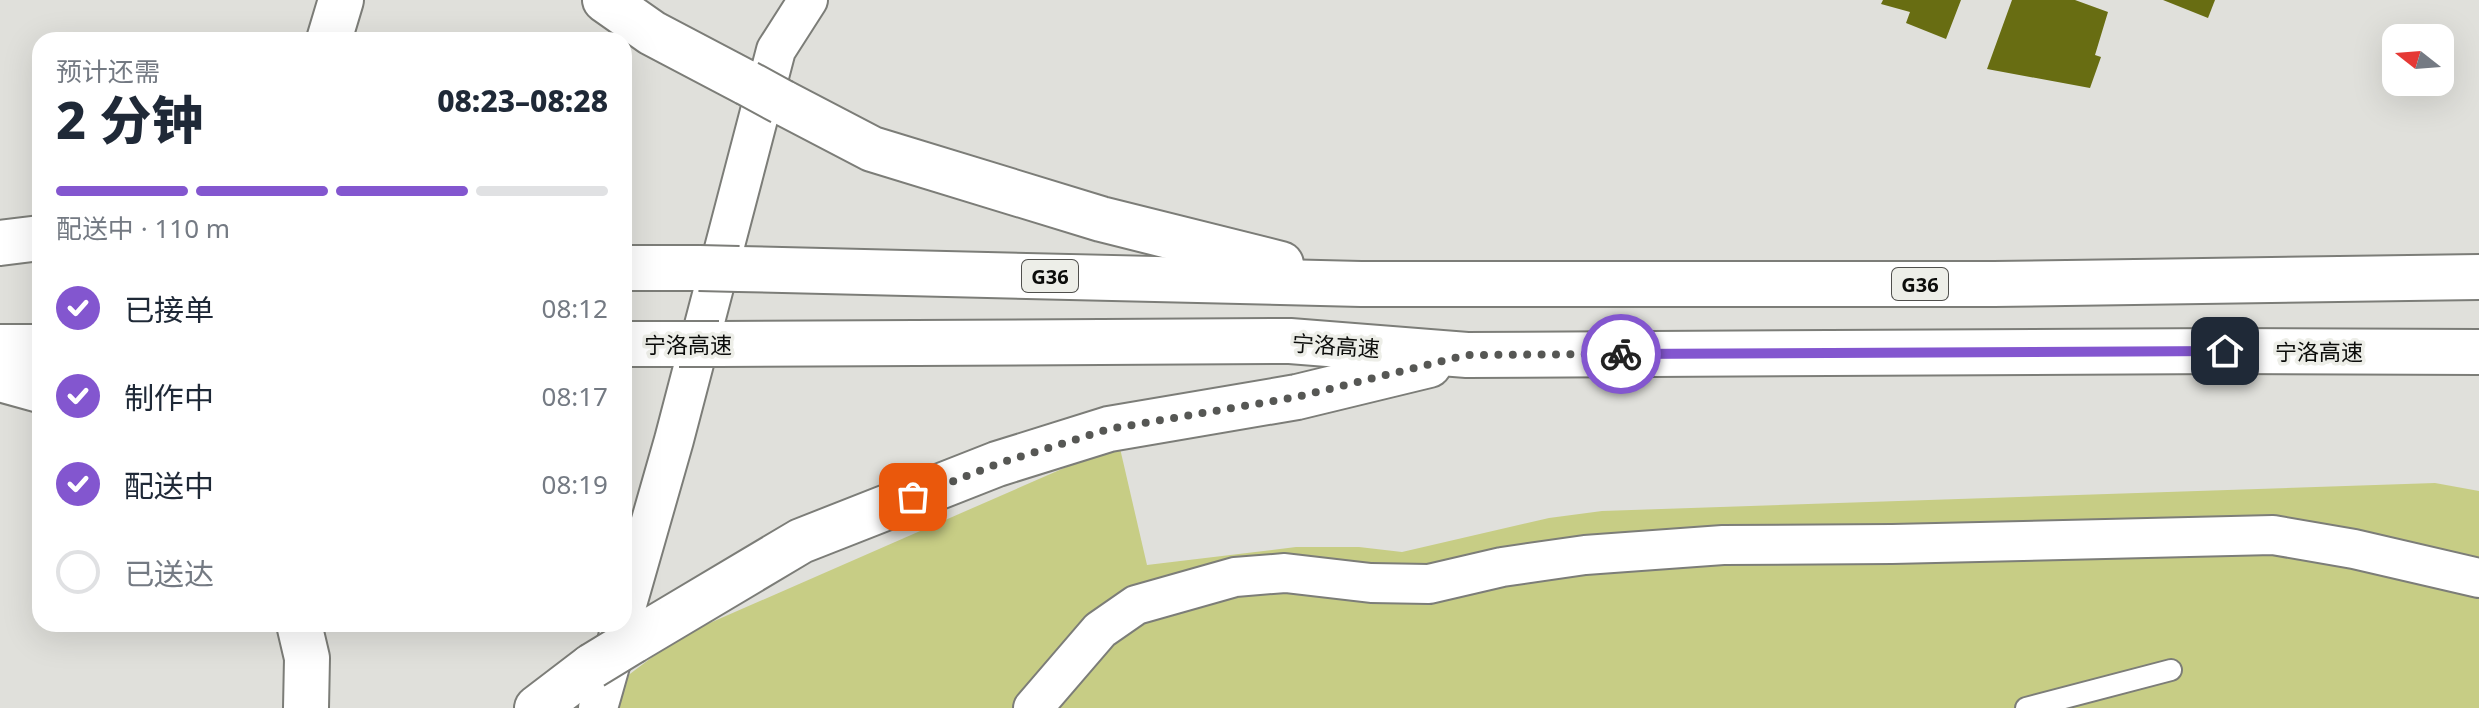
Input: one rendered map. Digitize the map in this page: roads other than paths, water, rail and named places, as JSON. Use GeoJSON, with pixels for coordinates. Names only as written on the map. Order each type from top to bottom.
{"type":"FeatureCollection","features":[{"type":"Feature","properties":{"kind":"highway"},"geometry":{"type":"LineString","coordinates":[[331,32],[341,0]]}},
{"type":"Feature","properties":{"kind":"highway"},"geometry":{"type":"LineString","coordinates":[[605,0],[652,33],[872,149],[1101,219],[1361,284]]}},
{"type":"Feature","properties":{"kind":"highway"},"geometry":{"type":"LineString","coordinates":[[0,243],[32,239]]}},
{"type":"Feature","properties":{"kind":"highway"},"geometry":{"type":"LineString","coordinates":[[0,260],[32,262]]}},
{"type":"Feature","properties":{"kind":"highway","name":"G36"},"geometry":{"type":"LineString","coordinates":[[632,268],[1361,284],[1994,284],[2479,277]]}},
{"type":"Feature","properties":{"kind":"highway","name":"宁洛高速"},"geometry":{"type":"LineString","coordinates":[[632,344],[1290,341],[1467,355],[2479,352]]}},
{"type":"Feature","properties":{"kind":"highway"},"geometry":{"type":"LineString","coordinates":[[0,347],[32,347]]}},
{"type":"Feature","properties":{"kind":"highway"},"geometry":{"type":"LineString","coordinates":[[632,624],[801,541],[997,464],[1109,429],[1297,397],[1467,355]]}},
{"type":"Feature","properties":{"kind":"highway"},"geometry":{"type":"LineString","coordinates":[[0,379],[32,388]]}},
{"type":"Feature","properties":{"kind":"highway"},"geometry":{"type":"LineString","coordinates":[[301,632],[307,658],[306,708]]}},
{"type":"Feature","properties":{"kind":"highway"},"geometry":{"type":"LineString","coordinates":[[537,708],[595,687],[623,632]]}},
{"type":"Feature","properties":{"kind":"street"},"geometry":{"type":"LineString","coordinates":[[632,604],[776,50],[808,0]]}},
{"type":"Feature","properties":{"kind":"street"},"geometry":{"type":"LineString","coordinates":[[1033,708],[1100,630],[1136,605],[1186,589],[1248,576],[1285,573],[1371,583],[1429,584],[1502,567],[1585,555],[1723,545],[2273,535],[2354,549],[2479,578]]}},
{"type":"Feature","properties":{"kind":"lane"},"geometry":{"type":"LineString","coordinates":[[2026,708],[2171,670]]}}]}
